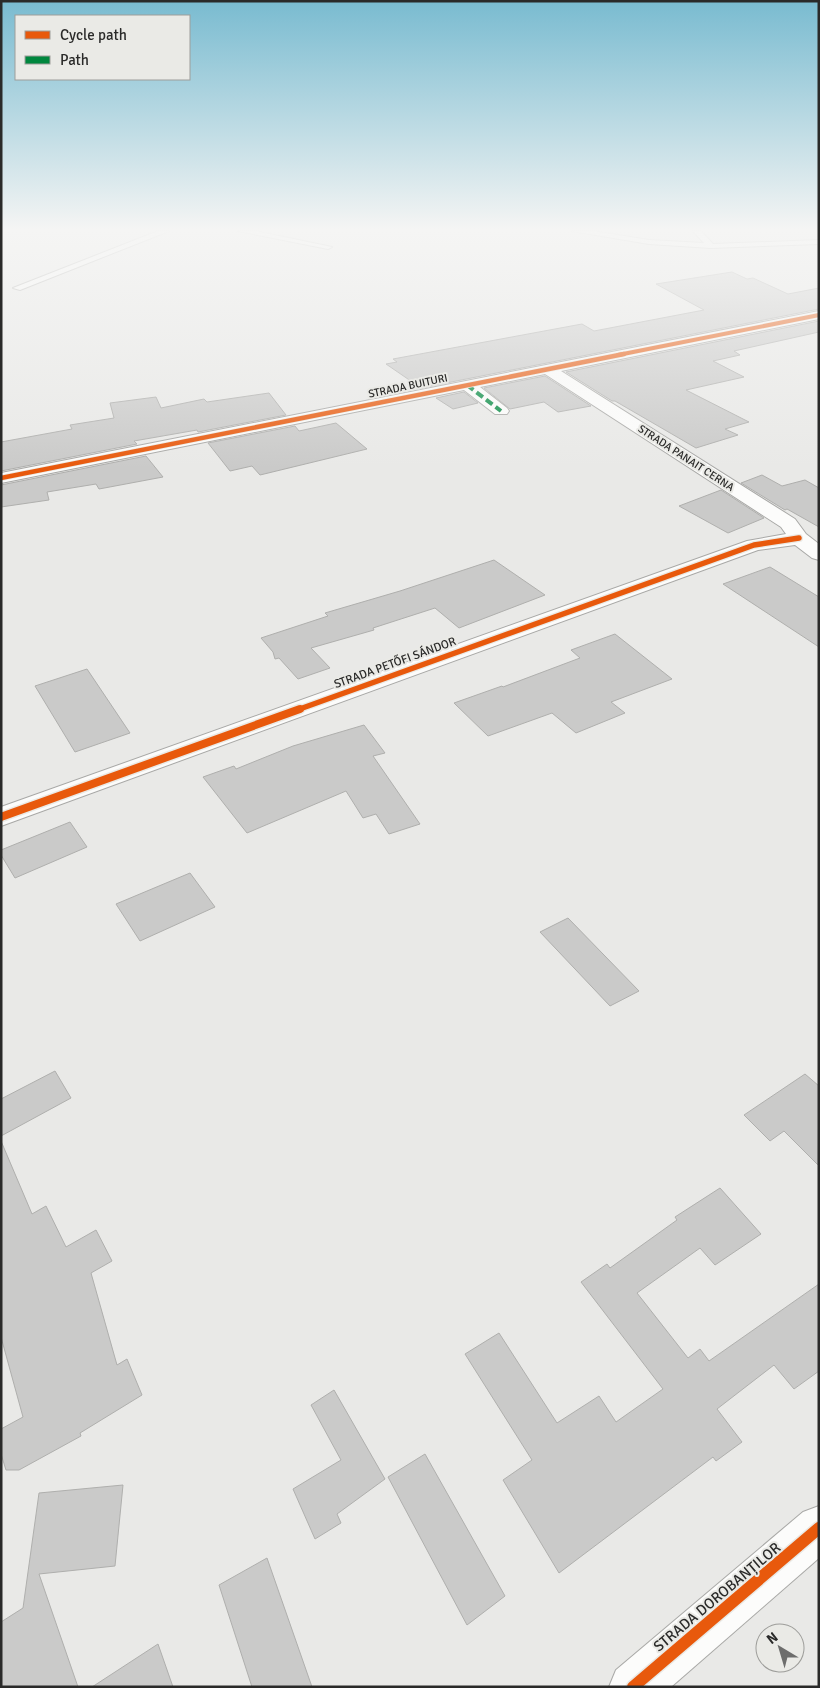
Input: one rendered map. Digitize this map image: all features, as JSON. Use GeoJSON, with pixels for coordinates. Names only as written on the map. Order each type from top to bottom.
{"type":"FeatureCollection","features":[{"type":"Feature","properties":{"kind":"street","name":"STRADA BUITURI"},"geometry":{"type":"LineString","coordinates":[[1,478],[819,315]]}},
{"type":"Feature","properties":{"kind":"street","name":"STRADA PANAIT CERNA"},"geometry":{"type":"LineString","coordinates":[[547,369],[788,524],[798,538],[819,554]]}},
{"type":"Feature","properties":{"kind":"street"},"geometry":{"type":"LineString","coordinates":[[468,386],[501,411]]}},
{"type":"Feature","properties":{"kind":"street","name":"STRADA PETŐFI SÁNDOR"},"geometry":{"type":"LineString","coordinates":[[1,817],[754,545],[798,538]]}},
{"type":"Feature","properties":{"kind":"street","name":"STRADA DOROBANȚILOR"},"geometry":{"type":"LineString","coordinates":[[633,1687],[819,1528]]}},
{"type":"Feature","properties":{"kind":"building"},"geometry":{"type":"Polygon","coordinates":[[[704,310],[815,310],[421,388],[386,364],[397,362],[393,359],[582,324],[594,331],[704,310]]]}},
{"type":"Feature","properties":{"kind":"building"},"geometry":{"type":"Polygon","coordinates":[[[819,321],[819,332],[734,351],[740,355],[713,361],[744,377],[686,390],[749,422],[725,429],[738,435],[696,448],[612,401],[566,372],[819,321]]]}},
{"type":"Feature","properties":{"kind":"building"},"geometry":{"type":"Polygon","coordinates":[[[545,376],[591,406],[558,412],[544,402],[510,409],[484,388],[545,376]]]}},
{"type":"Feature","properties":{"kind":"building"},"geometry":{"type":"Polygon","coordinates":[[[464,392],[478,403],[453,409],[436,398],[464,392]]]}},
{"type":"Feature","properties":{"kind":"building"},"geometry":{"type":"Polygon","coordinates":[[[269,393],[286,415],[198,432],[197,430],[134,441],[137,444],[1,471],[1,442],[72,429],[70,425],[114,418],[110,403],[156,397],[161,408],[204,399],[207,402],[269,393]]]}},
{"type":"Feature","properties":{"kind":"building"},"geometry":{"type":"Polygon","coordinates":[[[336,423],[367,449],[260,475],[252,466],[230,471],[208,443],[295,426],[299,431],[336,423]]]}},
{"type":"Feature","properties":{"kind":"building"},"geometry":{"type":"Polygon","coordinates":[[[146,456],[163,477],[99,489],[96,484],[47,492],[49,500],[1,507],[1,485],[146,456]]]}},
{"type":"Feature","properties":{"kind":"building"},"geometry":{"type":"Polygon","coordinates":[[[762,475],[782,486],[805,480],[819,488],[819,527],[787,509],[785,510],[741,483],[762,475]]]}},
{"type":"Feature","properties":{"kind":"building"},"geometry":{"type":"Polygon","coordinates":[[[721,490],[764,518],[728,533],[679,506],[721,490]]]}},
{"type":"Feature","properties":{"kind":"building"},"geometry":{"type":"Polygon","coordinates":[[[494,560],[545,595],[459,628],[435,608],[373,628],[374,630],[311,648],[330,668],[298,679],[279,658],[275,659],[273,652],[261,638],[328,616],[325,613],[494,560]]]}},
{"type":"Feature","properties":{"kind":"building"},"geometry":{"type":"Polygon","coordinates":[[[770,567],[819,597],[819,647],[723,584],[770,567]]]}},
{"type":"Feature","properties":{"kind":"building"},"geometry":{"type":"Polygon","coordinates":[[[615,634],[672,679],[611,702],[625,713],[576,733],[552,713],[488,736],[454,703],[580,658],[571,650],[615,634]]]}},
{"type":"Feature","properties":{"kind":"building"},"geometry":{"type":"Polygon","coordinates":[[[87,669],[130,733],[75,752],[35,686],[87,669]]]}},
{"type":"Feature","properties":{"kind":"building"},"geometry":{"type":"Polygon","coordinates":[[[364,725],[385,753],[373,756],[420,824],[389,834],[376,814],[363,818],[346,791],[247,833],[203,777],[234,766],[236,769],[293,746],[364,725]]]}},
{"type":"Feature","properties":{"kind":"building"},"geometry":{"type":"Polygon","coordinates":[[[70,822],[87,847],[15,878],[1,855],[1,850],[70,822]]]}},
{"type":"Feature","properties":{"kind":"building"},"geometry":{"type":"Polygon","coordinates":[[[190,873],[215,907],[140,941],[116,904],[190,873]]]}},
{"type":"Feature","properties":{"kind":"building"},"geometry":{"type":"Polygon","coordinates":[[[568,918],[639,991],[610,1006],[540,932],[568,918]]]}},
{"type":"Feature","properties":{"kind":"building"},"geometry":{"type":"Polygon","coordinates":[[[55,1071],[71,1098],[1,1136],[1,1099],[55,1071]]]}},
{"type":"Feature","properties":{"kind":"building"},"geometry":{"type":"Polygon","coordinates":[[[805,1074],[819,1086],[818,1165],[784,1131],[770,1141],[744,1115],[805,1074]]]}},
{"type":"Feature","properties":{"kind":"building"},"geometry":{"type":"Polygon","coordinates":[[[1,1141],[32,1214],[46,1206],[66,1247],[96,1230],[112,1261],[91,1273],[117,1365],[127,1359],[142,1395],[80,1433],[81,1436],[19,1470],[6,1470],[1,1454],[1,1429],[23,1417],[1,1337],[1,1141]]]}},
{"type":"Feature","properties":{"kind":"building"},"geometry":{"type":"Polygon","coordinates":[[[720,1188],[761,1234],[715,1265],[700,1248],[637,1293],[688,1358],[700,1349],[709,1361],[819,1284],[819,1371],[794,1389],[774,1365],[717,1409],[742,1442],[716,1461],[713,1457],[559,1573],[503,1480],[532,1460],[465,1354],[499,1333],[557,1423],[599,1396],[616,1422],[663,1389],[581,1282],[607,1264],[610,1268],[677,1220],[675,1217],[720,1188]]]}},
{"type":"Feature","properties":{"kind":"building"},"geometry":{"type":"Polygon","coordinates":[[[334,1390],[385,1479],[337,1514],[341,1523],[315,1539],[293,1489],[341,1460],[311,1405],[334,1390]]]}},
{"type":"Feature","properties":{"kind":"building"},"geometry":{"type":"Polygon","coordinates":[[[425,1454],[505,1596],[467,1625],[388,1477],[425,1454]]]}},
{"type":"Feature","properties":{"kind":"building"},"geometry":{"type":"Polygon","coordinates":[[[123,1485],[115,1566],[39,1574],[78,1687],[1,1687],[1,1622],[23,1608],[39,1493],[123,1485]]]}},
{"type":"Feature","properties":{"kind":"building"},"geometry":{"type":"Polygon","coordinates":[[[267,1558],[312,1687],[252,1687],[219,1585],[267,1558]]]}},
{"type":"Feature","properties":{"kind":"building"},"geometry":{"type":"Polygon","coordinates":[[[158,1644],[173,1687],[92,1687],[158,1644]]]}},
{"type":"Feature","properties":{"kind":"marked path"},"geometry":{"type":"LineString","coordinates":[[467,385],[501,411]]}},
{"type":"Feature","properties":{"kind":"cycle path"},"geometry":{"type":"LineString","coordinates":[[1,478],[819,315]]}},
{"type":"Feature","properties":{"kind":"cycle path"},"geometry":{"type":"LineString","coordinates":[[1,817],[754,545],[799,538]]}},
{"type":"Feature","properties":{"kind":"cycle path"},"geometry":{"type":"LineString","coordinates":[[633,1687],[819,1528]]}}]}
